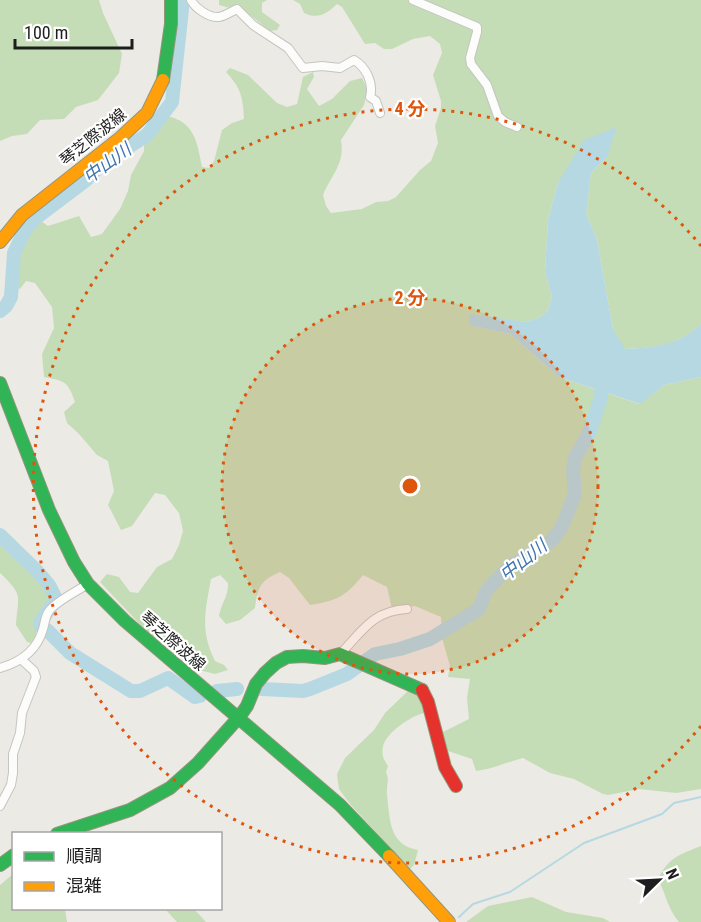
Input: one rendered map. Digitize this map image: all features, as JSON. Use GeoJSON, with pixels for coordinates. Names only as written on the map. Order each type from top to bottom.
{"type":"FeatureCollection","features":[{"type":"Feature","properties":{"kind":"main road","name":"琴芝際波線"},"geometry":{"type":"LineString","coordinates":[[0,242],[22,215],[120,138],[147,113],[164,78],[171,24],[171,0]]}},
{"type":"Feature","properties":{"kind":"main road","name":"琴芝際波線"},"geometry":{"type":"LineString","coordinates":[[0,383],[49,510],[87,584],[125,621],[366,830],[449,922]]}},
{"type":"Feature","properties":{"kind":"main road"},"geometry":{"type":"LineString","coordinates":[[63,832],[135,807],[162,794],[184,776],[238,718],[252,699],[255,687],[280,660],[302,654],[330,658],[340,654],[424,692],[445,767],[456,786]]}},
{"type":"Feature","properties":{"kind":"street"},"geometry":{"type":"LineString","coordinates":[[191,0],[197,9],[220,17],[237,9],[253,25],[288,48],[303,68],[322,66],[335,69],[354,60],[358,62],[371,81],[370,97],[376,101],[380,112]]}},
{"type":"Feature","properties":{"kind":"street"},"geometry":{"type":"LineString","coordinates":[[413,0],[477,27],[470,58],[471,64],[487,85],[498,116],[517,128]]}},
{"type":"Feature","properties":{"kind":"street"},"geometry":{"type":"LineString","coordinates":[[0,668],[22,660],[39,640],[47,613],[52,607],[87,584]]}},
{"type":"Feature","properties":{"kind":"street"},"geometry":{"type":"LineString","coordinates":[[340,654],[371,621],[397,610],[407,609]]}},
{"type":"Feature","properties":{"kind":"street"},"geometry":{"type":"LineString","coordinates":[[0,806],[11,785],[14,773],[13,754],[20,733],[22,713],[36,677],[34,671],[22,660]]}},
{"type":"Feature","properties":{"kind":"green space"},"geometry":{"type":"Polygon","coordinates":[[[0,0],[99,0],[122,54],[119,73],[98,100],[76,107],[64,119],[40,120],[27,134],[12,136],[0,141],[0,0]]]}},
{"type":"Feature","properties":{"kind":"green space"},"geometry":{"type":"Polygon","coordinates":[[[219,0],[267,0],[262,3],[262,12],[280,25],[277,30],[270,31],[239,6],[230,8],[219,5],[219,0]]]}},
{"type":"Feature","properties":{"kind":"green space"},"geometry":{"type":"Polygon","coordinates":[[[293,0],[701,0],[701,324],[683,337],[665,344],[624,349],[613,329],[597,240],[586,214],[591,173],[607,157],[558,183],[548,220],[545,272],[552,297],[548,310],[539,318],[526,322],[504,320],[470,325],[510,334],[559,377],[639,404],[664,385],[701,377],[701,789],[676,793],[639,789],[608,795],[574,779],[550,773],[523,758],[476,771],[472,759],[448,751],[441,733],[469,719],[467,698],[470,679],[448,677],[450,666],[442,638],[441,617],[415,606],[392,609],[387,587],[363,575],[340,596],[327,602],[310,605],[289,578],[280,572],[268,578],[261,585],[255,608],[240,620],[226,624],[219,616],[228,583],[220,575],[211,579],[205,621],[207,640],[215,661],[224,665],[228,670],[215,674],[199,670],[187,662],[169,644],[150,635],[100,582],[107,574],[119,577],[130,592],[138,593],[157,567],[172,559],[183,531],[179,513],[165,495],[155,493],[132,526],[121,530],[108,505],[114,491],[108,461],[97,455],[67,423],[64,412],[75,402],[68,386],[62,381],[44,377],[42,354],[54,328],[52,307],[35,283],[26,281],[20,289],[16,288],[20,251],[33,229],[41,221],[48,226],[79,216],[91,237],[102,234],[120,209],[128,191],[131,175],[144,151],[144,143],[155,134],[167,116],[184,123],[189,128],[196,141],[202,167],[209,168],[214,161],[222,130],[244,119],[240,93],[226,72],[230,68],[248,75],[277,103],[287,107],[297,104],[303,77],[313,72],[314,77],[307,89],[319,106],[332,99],[350,81],[362,78],[368,90],[364,105],[341,140],[341,156],[337,169],[323,195],[331,213],[362,209],[376,202],[388,201],[396,197],[431,161],[438,143],[435,126],[441,101],[433,75],[442,53],[440,44],[430,36],[413,39],[392,49],[384,49],[375,43],[365,44],[342,7],[337,4],[326,13],[314,16],[304,13],[300,4],[293,0]]]}},
{"type":"Feature","properties":{"kind":"green space"},"geometry":{"type":"Polygon","coordinates":[[[0,541],[49,595],[45,606],[37,615],[36,635],[31,643],[27,642],[16,625],[18,596],[0,573],[0,541]]]}},
{"type":"Feature","properties":{"kind":"green space"},"geometry":{"type":"Polygon","coordinates":[[[409,690],[421,697],[424,713],[406,721],[393,731],[388,736],[382,752],[388,766],[386,772],[390,822],[401,843],[418,850],[414,865],[410,869],[350,804],[339,789],[337,774],[345,758],[374,730],[385,713],[409,690]]]}},
{"type":"Feature","properties":{"kind":"green space"},"geometry":{"type":"Polygon","coordinates":[[[701,846],[701,922],[679,922],[658,879],[671,861],[701,846]]]}},
{"type":"Feature","properties":{"kind":"green space"},"geometry":{"type":"Polygon","coordinates":[[[12,875],[12,910],[65,910],[67,922],[0,922],[0,885],[12,875]]]}},
{"type":"Feature","properties":{"kind":"green space"},"geometry":{"type":"Polygon","coordinates":[[[532,897],[566,912],[603,918],[610,922],[466,922],[488,906],[532,897]]]}},
{"type":"Feature","properties":{"kind":"green space"},"geometry":{"type":"Polygon","coordinates":[[[166,910],[195,910],[206,922],[177,922],[166,910]]]}},
{"type":"Feature","properties":{"kind":"water"},"geometry":{"type":"Polygon","coordinates":[[[617,127],[607,157],[591,173],[586,214],[597,240],[613,329],[625,349],[656,346],[675,341],[701,324],[701,377],[664,385],[640,404],[559,377],[510,334],[469,325],[469,314],[526,322],[539,318],[548,310],[552,297],[545,272],[548,220],[558,183],[584,140],[617,127]]]}},
{"type":"Feature","properties":{"kind":"waterway","name":"中山川"},"geometry":{"type":"LineString","coordinates":[[0,311],[11,297],[14,253],[32,221],[85,181],[102,164],[147,135],[172,102],[183,0]]}},
{"type":"Feature","properties":{"kind":"waterway","name":"中山川"},"geometry":{"type":"LineString","coordinates":[[262,689],[303,691],[310,689],[347,674],[375,654],[430,639],[479,609],[486,591],[509,567],[550,542],[561,529],[575,494],[573,470],[575,458],[590,431],[600,400],[603,383],[599,374]]}},
{"type":"Feature","properties":{"kind":"waterway","name":"中山川"},"geometry":{"type":"LineString","coordinates":[[0,535],[49,585],[56,599],[40,623],[41,627],[70,653],[131,691],[140,691],[168,678],[195,697],[200,696]]}},
{"type":"Feature","properties":{"kind":"waterway","name":"中山川"},"geometry":{"type":"LineString","coordinates":[[217,691],[237,689]]}},
{"type":"Feature","properties":{"kind":"waterway"},"geometry":{"type":"LineString","coordinates":[[459,917],[473,904],[510,892],[584,843],[662,814],[674,803],[701,797]]}},
{"type":"Feature","properties":{"kind":"traffic: fast"},"geometry":{"type":"LineString","coordinates":[[163,80],[171,24],[171,0]]}},
{"type":"Feature","properties":{"kind":"traffic: fast"},"geometry":{"type":"LineString","coordinates":[[0,383],[49,510],[74,562],[88,584],[125,621],[340,805],[389,856]]}},
{"type":"Feature","properties":{"kind":"traffic: fast"},"geometry":{"type":"LineString","coordinates":[[63,832],[130,810],[170,788],[198,763],[240,716],[256,684],[265,673],[287,657],[325,658],[340,654],[422,690]]}},
{"type":"Feature","properties":{"kind":"traffic: fast"},"geometry":{"type":"LineString","coordinates":[[0,865],[12,856]]}},
{"type":"Feature","properties":{"kind":"traffic: slow"},"geometry":{"type":"LineString","coordinates":[[0,242],[22,215],[120,138],[147,113],[163,80]]}},
{"type":"Feature","properties":{"kind":"traffic: slow"},"geometry":{"type":"LineString","coordinates":[[389,856],[449,922]]}},
{"type":"Feature","properties":{"kind":"traffic: jam"},"geometry":{"type":"LineString","coordinates":[[422,690],[428,702],[445,767],[456,786]]}}]}
